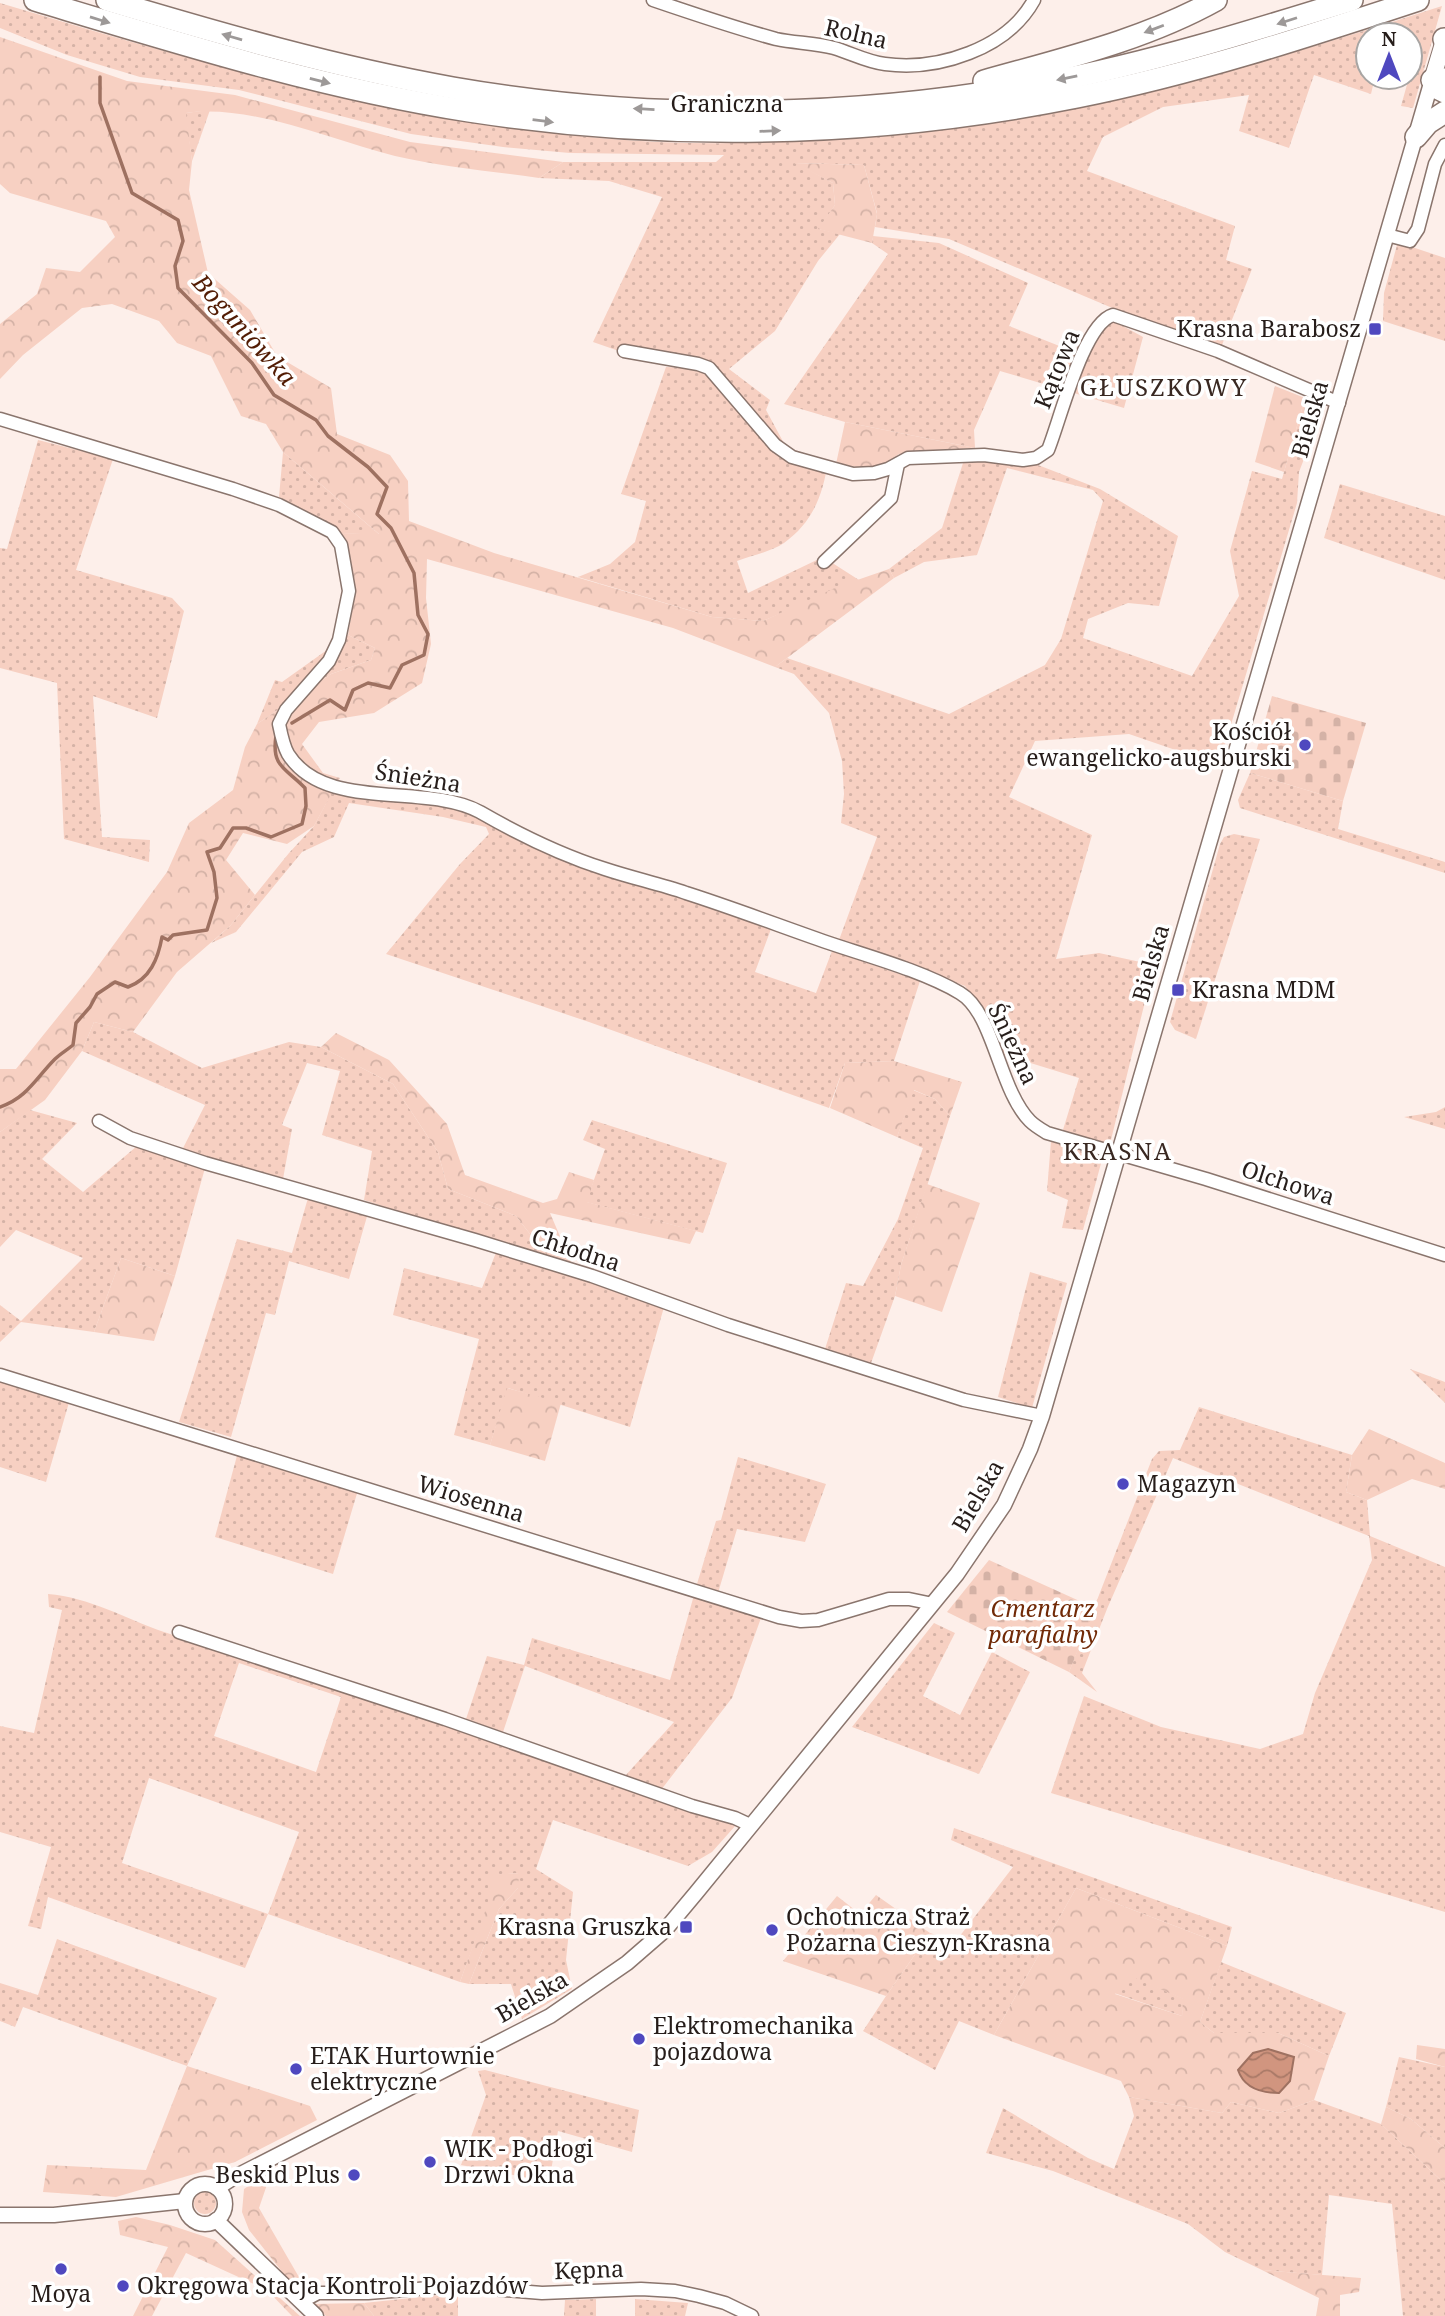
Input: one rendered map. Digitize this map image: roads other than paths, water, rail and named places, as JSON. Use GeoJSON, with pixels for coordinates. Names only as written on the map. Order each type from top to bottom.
{"type":"FeatureCollection","features":[{"type":"Feature","properties":{"kind":"highway","name":"Graniczna"},"geometry":{"type":"LineString","coordinates":[[35,0],[225,56],[404,100],[552,122],[748,132],[896,124],[1015,109],[1078,97],[1209,65],[1419,0]]}},
{"type":"Feature","properties":{"kind":"highway","name":"Graniczna"},"geometry":{"type":"LineString","coordinates":[[107,0],[265,47],[442,86],[617,107],[713,111],[816,109],[908,102],[1049,82],[1129,65],[1254,31],[1352,0]]}},
{"type":"Feature","properties":{"kind":"highway"},"geometry":{"type":"LineString","coordinates":[[908,102],[1142,34],[1183,18],[1216,0]]}},
{"type":"Feature","properties":{"kind":"highway"},"geometry":{"type":"LineString","coordinates":[[1416,136],[1428,123],[1445,112]]}},
{"type":"Feature","properties":{"kind":"main road","name":"Bielska"},"geometry":{"type":"LineString","coordinates":[[1441,84],[1445,39]]}},
{"type":"Feature","properties":{"kind":"street","name":"Rolna"},"geometry":{"type":"LineString","coordinates":[[653,0],[778,39],[834,48],[884,64],[918,65],[947,61],[991,41],[1028,12],[1034,0]]}},
{"type":"Feature","properties":{"kind":"street","name":"Bielska"},"geometry":{"type":"LineString","coordinates":[[217,2188],[550,2016],[599,1983],[665,1930],[957,1574],[1003,1505],[1030,1450],[1042,1416],[1416,136],[1441,84]]}},
{"type":"Feature","properties":{"kind":"street"},"geometry":{"type":"LineString","coordinates":[[1387,235],[1410,241],[1418,229],[1434,164],[1445,145]]}},
{"type":"Feature","properties":{"kind":"street","name":"Kątowa"},"geometry":{"type":"LineString","coordinates":[[624,351],[709,368],[775,445],[792,457],[853,474],[874,473],[908,458],[956,454],[1023,460],[1036,458],[1048,450],[1085,348],[1102,321],[1114,315],[1218,351],[1339,403]]}},
{"type":"Feature","properties":{"kind":"street","name":"Śnieżna"},"geometry":{"type":"LineString","coordinates":[[0,419],[233,489],[279,505],[332,532],[341,545],[349,591],[339,640],[329,661],[286,710],[279,723],[288,753],[301,769],[318,782],[467,806],[514,832],[604,869],[687,893],[871,957],[962,994],[975,1009],[990,1035],[1006,1082],[1030,1122],[1047,1133],[1117,1154]]}},
{"type":"Feature","properties":{"kind":"street"},"geometry":{"type":"LineString","coordinates":[[824,562],[891,498],[898,464]]}},
{"type":"Feature","properties":{"kind":"street","name":"Chłodna"},"geometry":{"type":"LineString","coordinates":[[99,1121],[130,1138],[205,1163],[592,1276],[728,1325],[964,1400],[1042,1416]]}},
{"type":"Feature","properties":{"kind":"street","name":"Olchowa"},"geometry":{"type":"LineString","coordinates":[[1117,1154],[1206,1179],[1445,1255]]}},
{"type":"Feature","properties":{"kind":"street","name":"Wiosenna"},"geometry":{"type":"LineString","coordinates":[[0,1375],[779,1617],[801,1621],[818,1620],[889,1599],[909,1599],[933,1604]]}},
{"type":"Feature","properties":{"kind":"street"},"geometry":{"type":"LineString","coordinates":[[179,1632],[445,1719],[750,1825]]}},
{"type":"Feature","properties":{"kind":"street"},"geometry":{"type":"LineString","coordinates":[[206,2183],[217,2188],[225,2204],[216,2220],[204,2224],[187,2214],[185,2201],[190,2190],[206,2183]]}},
{"type":"Feature","properties":{"kind":"street"},"geometry":{"type":"LineString","coordinates":[[0,2215],[54,2215],[185,2201]]}},
{"type":"Feature","properties":{"kind":"street"},"geometry":{"type":"LineString","coordinates":[[216,2220],[316,2316]]}},
{"type":"Feature","properties":{"kind":"street","name":"Kępna"},"geometry":{"type":"LineString","coordinates":[[301,2302],[318,2293],[368,2293],[454,2286],[551,2293],[641,2289],[699,2296],[725,2303],[752,2316]]}},
{"type":"Feature","properties":{"kind":"water"},"geometry":{"type":"Polygon","coordinates":[[[1268,2049],[1294,2057],[1290,2081],[1279,2093],[1254,2088],[1238,2070],[1253,2053],[1268,2049]]]}},
{"type":"Feature","properties":{"kind":"waterway","name":"Boguniówka"},"geometry":{"type":"LineString","coordinates":[[100,77],[100,103],[132,193],[178,220],[183,241],[175,266],[178,288],[252,363],[274,395],[316,420],[328,436],[368,467],[387,487],[377,514],[391,528],[414,573],[418,615],[428,634],[424,655],[402,665],[390,688],[368,683],[353,690],[345,710],[330,700],[292,723]]}},
{"type":"Feature","properties":{"kind":"waterway","name":"Boguniówka"},"geometry":{"type":"LineString","coordinates":[[0,1107],[24,1093],[55,1059],[73,1045],[76,1023],[97,994],[115,982],[128,987],[142,979],[152,967],[162,937],[168,940],[173,935],[207,930],[217,898],[214,872],[207,852],[220,848],[233,828],[246,828],[271,837],[302,824],[306,806],[305,788],[278,761],[276,736]]}},
{"type":"Feature","properties":{"kind":"place","name":"Krasna Barabosz"},"geometry":{"type":"Point","coordinates":[1375,329]}},
{"type":"Feature","properties":{"kind":"place","name":"Kościół ewangelicko-augsburski"},"geometry":{"type":"Point","coordinates":[1305,745]}},
{"type":"Feature","properties":{"kind":"place","name":"Krasna MDM"},"geometry":{"type":"Point","coordinates":[1178,990]}},
{"type":"Feature","properties":{"kind":"place","name":"Magazyn"},"geometry":{"type":"Point","coordinates":[1123,1484]}},
{"type":"Feature","properties":{"kind":"place","name":"Krasna Gruszka"},"geometry":{"type":"Point","coordinates":[686,1927]}},
{"type":"Feature","properties":{"kind":"place","name":"Ochotnicza Straż Pożarna Cieszyn-Krasna"},"geometry":{"type":"Point","coordinates":[772,1930]}},
{"type":"Feature","properties":{"kind":"place","name":"Elektromechanika pojazdowa"},"geometry":{"type":"Point","coordinates":[639,2039]}},
{"type":"Feature","properties":{"kind":"place","name":"ETAK Hurtownie elektryczne"},"geometry":{"type":"Point","coordinates":[296,2069]}},
{"type":"Feature","properties":{"kind":"place","name":"WIK - Podłogi Drzwi Okna"},"geometry":{"type":"Point","coordinates":[430,2162]}},
{"type":"Feature","properties":{"kind":"place","name":"Beskid Plus"},"geometry":{"type":"Point","coordinates":[354,2175]}},
{"type":"Feature","properties":{"kind":"place","name":"Moya"},"geometry":{"type":"Point","coordinates":[61,2269]}},
{"type":"Feature","properties":{"kind":"place","name":"Okręgowa Stacja Kontroli Pojazdów"},"geometry":{"type":"Point","coordinates":[123,2286]}},
{"type":"Feature","properties":{"kind":"district","name":"GŁUSZKOWY"},"geometry":{"type":"Point","coordinates":[1164,388]}},
{"type":"Feature","properties":{"kind":"district","name":"KRASNA"},"geometry":{"type":"Point","coordinates":[1118,1152]}},
{"type":"Feature","properties":{"kind":"park label","name":"Cmentarz parafialny"},"geometry":{"type":"Point","coordinates":[1043,1622]}}]}
